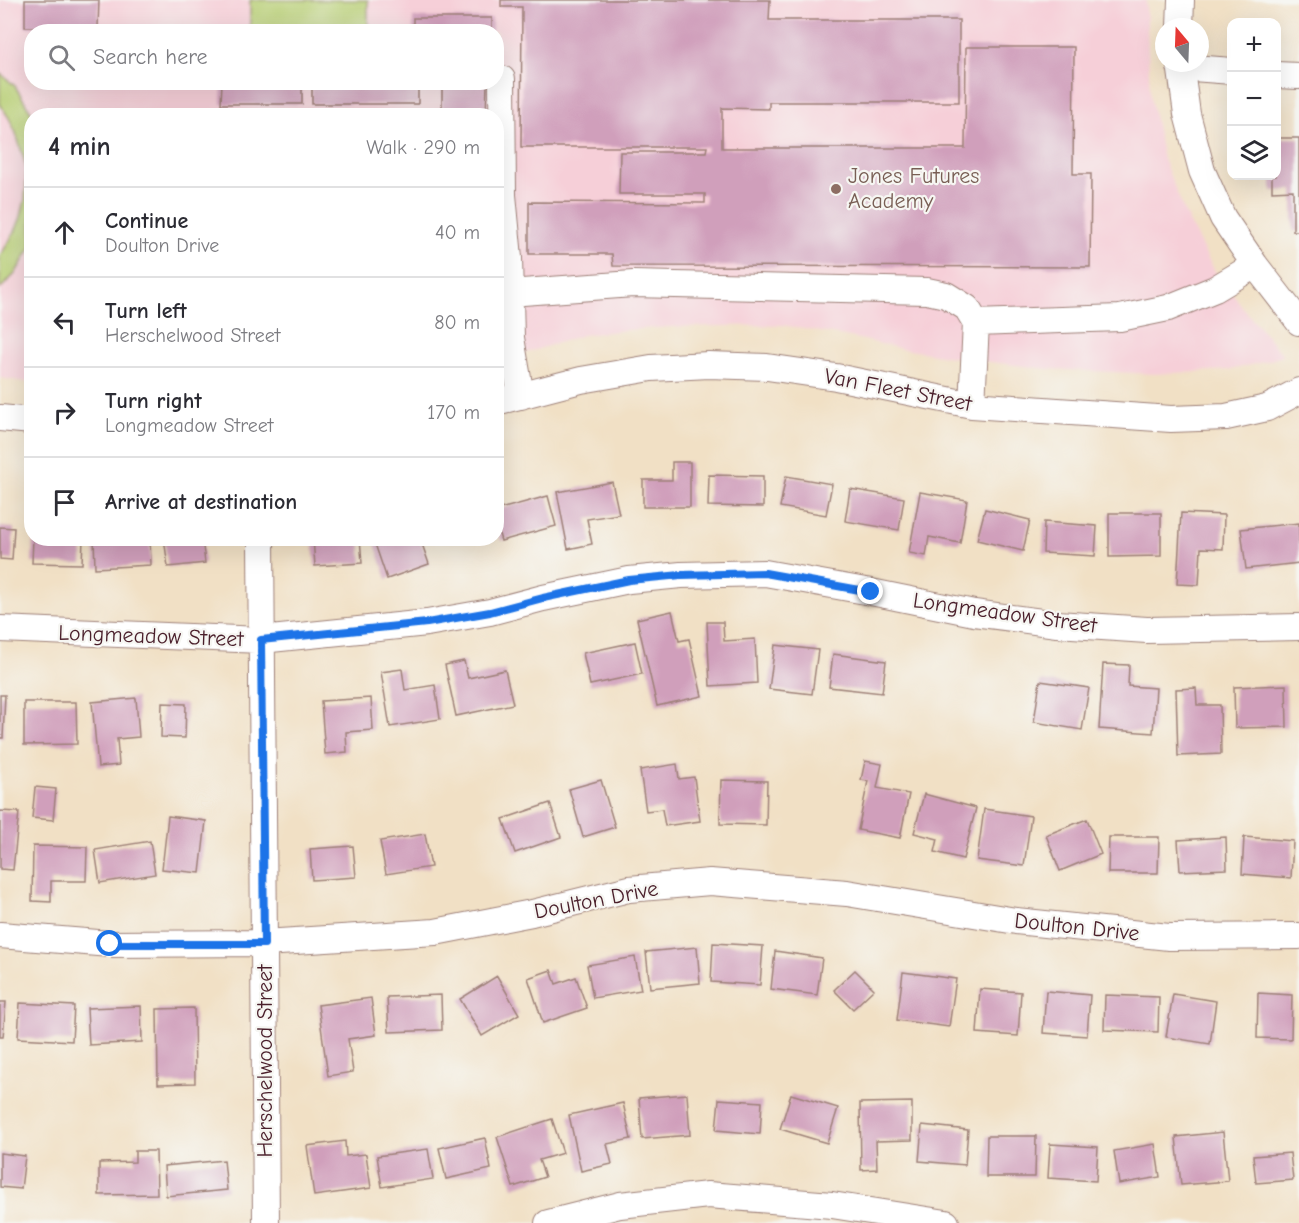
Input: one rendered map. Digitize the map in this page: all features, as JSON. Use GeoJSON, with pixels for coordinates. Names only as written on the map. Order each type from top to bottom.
{"type":"FeatureCollection","features":[{"type":"Feature","properties":{"kind":"street"},"geometry":{"type":"LineString","coordinates":[[1180,18],[1181,0]]}},
{"type":"Feature","properties":{"kind":"street"},"geometry":{"type":"LineString","coordinates":[[1209,68],[1227,70]]}},
{"type":"Feature","properties":{"kind":"street"},"geometry":{"type":"LineString","coordinates":[[1181,72],[1187,114],[1202,171],[1223,218],[1255,266],[1299,322]]}},
{"type":"Feature","properties":{"kind":"street"},"geometry":{"type":"LineString","coordinates":[[1281,75],[1299,76]]}},
{"type":"Feature","properties":{"kind":"street"},"geometry":{"type":"LineString","coordinates":[[502,90],[502,108]]}},
{"type":"Feature","properties":{"kind":"street"},"geometry":{"type":"LineString","coordinates":[[504,264],[509,293],[504,338],[521,396]]}},
{"type":"Feature","properties":{"kind":"street"},"geometry":{"type":"LineString","coordinates":[[976,323],[1120,318],[1168,308],[1215,289],[1255,266]]}},
{"type":"Feature","properties":{"kind":"street"},"geometry":{"type":"LineString","coordinates":[[509,293],[633,284],[927,291],[946,295],[968,308],[976,323],[972,405]]}},
{"type":"Feature","properties":{"kind":"street","name":"Van Fleet Street"},"geometry":{"type":"LineString","coordinates":[[504,400],[581,380],[651,368],[709,365],[767,367],[836,377],[972,405],[1171,419],[1226,417],[1267,408],[1299,391]]}},
{"type":"Feature","properties":{"kind":"street"},"geometry":{"type":"LineString","coordinates":[[0,418],[24,420]]}},
{"type":"Feature","properties":{"kind":"street","name":"Herschelwood Street"},"geometry":{"type":"LineString","coordinates":[[261,546],[266,1223]]}},
{"type":"Feature","properties":{"kind":"street","name":"Longmeadow Street"},"geometry":{"type":"LineString","coordinates":[[0,629],[261,640],[427,623],[490,612],[629,580],[681,575],[765,573],[974,613],[1057,624],[1147,630],[1299,627]]}},
{"type":"Feature","properties":{"kind":"street","name":"Doulton Drive"},"geometry":{"type":"LineString","coordinates":[[0,935],[110,944],[264,944],[435,932],[532,913],[628,889],[710,882],[847,893],[1016,921],[1169,937],[1299,936]]}},
{"type":"Feature","properties":{"kind":"street"},"geometry":{"type":"LineString","coordinates":[[548,1223],[620,1205],[708,1195],[832,1205],[946,1223]]}},
{"type":"Feature","properties":{"kind":"shaded area","name":"Jones Futures Academy"},"geometry":{"type":"Polygon","coordinates":[[[0,0],[1146,0],[1150,95],[1163,159],[1188,220],[1214,270],[1283,355],[1230,370],[1155,374],[1048,369],[903,349],[782,325],[669,327],[583,335],[504,360],[504,108],[24,108],[24,382],[0,378],[0,0]]]}},
{"type":"Feature","properties":{"kind":"green space"},"geometry":{"type":"Polygon","coordinates":[[[250,0],[368,0],[368,24],[250,24],[250,0]]]}},
{"type":"Feature","properties":{"kind":"green space"},"geometry":{"type":"Polygon","coordinates":[[[0,73],[15,86],[29,108],[24,108],[24,159],[16,133],[0,104],[0,73]]]}},
{"type":"Feature","properties":{"kind":"green space"},"geometry":{"type":"Polygon","coordinates":[[[24,204],[24,259],[15,274],[0,289],[0,256],[15,232],[24,204]]]}},
{"type":"Feature","properties":{"kind":"building"},"geometry":{"type":"Polygon","coordinates":[[[25,0],[99,0],[98,24],[25,24],[25,0]]]}},
{"type":"Feature","properties":{"kind":"building"},"geometry":{"type":"Polygon","coordinates":[[[501,0],[770,0],[769,20],[959,20],[959,102],[769,102],[769,109],[722,108],[722,148],[965,148],[966,47],[1074,47],[1073,174],[1091,174],[1090,267],[613,266],[612,254],[529,254],[529,202],[705,203],[705,194],[619,194],[620,152],[706,152],[707,147],[521,147],[522,7],[501,7],[501,0]]]}},
{"type":"Feature","properties":{"kind":"building"},"geometry":{"type":"Polygon","coordinates":[[[413,18],[492,18],[492,24],[413,24],[413,18]]]}},
{"type":"Feature","properties":{"kind":"building"},"geometry":{"type":"Polygon","coordinates":[[[222,90],[302,90],[302,104],[221,104],[222,90]]]}},
{"type":"Feature","properties":{"kind":"building"},"geometry":{"type":"Polygon","coordinates":[[[312,90],[418,90],[418,104],[312,104],[312,90]]]}},
{"type":"Feature","properties":{"kind":"building"},"geometry":{"type":"Polygon","coordinates":[[[442,90],[487,90],[486,108],[442,108],[442,90]]]}},
{"type":"Feature","properties":{"kind":"building"},"geometry":{"type":"Polygon","coordinates":[[[1281,138],[1299,138],[1299,231],[1293,231],[1293,190],[1272,191],[1272,180],[1281,180],[1281,138]]]}},
{"type":"Feature","properties":{"kind":"building"},"geometry":{"type":"Polygon","coordinates":[[[672,462],[690,462],[690,507],[643,507],[643,480],[672,480],[672,462]]]}},
{"type":"Feature","properties":{"kind":"building"},"geometry":{"type":"Polygon","coordinates":[[[709,475],[763,476],[763,507],[708,506],[709,475]]]}},
{"type":"Feature","properties":{"kind":"building"},"geometry":{"type":"Polygon","coordinates":[[[786,476],[832,484],[826,515],[780,507],[786,476]]]}},
{"type":"Feature","properties":{"kind":"building"},"geometry":{"type":"Polygon","coordinates":[[[612,482],[619,514],[587,519],[592,544],[568,549],[557,492],[612,482]]]}},
{"type":"Feature","properties":{"kind":"building"},"geometry":{"type":"Polygon","coordinates":[[[850,489],[904,498],[899,530],[845,521],[850,489]]]}},
{"type":"Feature","properties":{"kind":"building"},"geometry":{"type":"Polygon","coordinates":[[[920,492],[967,500],[960,543],[929,537],[926,556],[909,553],[920,492]]]}},
{"type":"Feature","properties":{"kind":"building"},"geometry":{"type":"Polygon","coordinates":[[[548,496],[556,526],[504,540],[504,508],[548,496]]]}},
{"type":"Feature","properties":{"kind":"building"},"geometry":{"type":"Polygon","coordinates":[[[985,509],[1030,520],[1023,551],[977,540],[985,509]]]}},
{"type":"Feature","properties":{"kind":"building"},"geometry":{"type":"Polygon","coordinates":[[[1109,513],[1161,513],[1161,556],[1109,557],[1109,513]]]}},
{"type":"Feature","properties":{"kind":"building"},"geometry":{"type":"Polygon","coordinates":[[[1181,513],[1224,515],[1223,549],[1201,548],[1199,585],[1177,584],[1181,513]]]}},
{"type":"Feature","properties":{"kind":"building"},"geometry":{"type":"Polygon","coordinates":[[[1044,522],[1097,526],[1095,556],[1043,553],[1044,522]]]}},
{"type":"Feature","properties":{"kind":"building"},"geometry":{"type":"Polygon","coordinates":[[[1299,523],[1299,563],[1246,569],[1241,529],[1299,523]]]}},
{"type":"Feature","properties":{"kind":"building"},"geometry":{"type":"Polygon","coordinates":[[[0,527],[14,528],[12,560],[0,559],[0,527]]]}},
{"type":"Feature","properties":{"kind":"building"},"geometry":{"type":"Polygon","coordinates":[[[33,546],[83,546],[82,564],[32,563],[33,546]]]}},
{"type":"Feature","properties":{"kind":"building"},"geometry":{"type":"Polygon","coordinates":[[[94,546],[150,546],[151,565],[95,568],[94,546]]]}},
{"type":"Feature","properties":{"kind":"building"},"geometry":{"type":"Polygon","coordinates":[[[165,546],[203,546],[205,563],[168,567],[165,546]]]}},
{"type":"Feature","properties":{"kind":"building"},"geometry":{"type":"Polygon","coordinates":[[[314,546],[361,546],[362,563],[315,566],[314,546]]]}},
{"type":"Feature","properties":{"kind":"building"},"geometry":{"type":"Polygon","coordinates":[[[376,546],[423,546],[429,564],[387,579],[376,546]]]}},
{"type":"Feature","properties":{"kind":"building"},"geometry":{"type":"Polygon","coordinates":[[[672,611],[679,641],[689,639],[702,696],[657,706],[637,619],[672,611]]]}},
{"type":"Feature","properties":{"kind":"building"},"geometry":{"type":"Polygon","coordinates":[[[707,622],[723,622],[724,641],[755,639],[757,683],[710,686],[707,622]]]}},
{"type":"Feature","properties":{"kind":"building"},"geometry":{"type":"Polygon","coordinates":[[[635,642],[642,674],[590,685],[583,653],[635,642]]]}},
{"type":"Feature","properties":{"kind":"building"},"geometry":{"type":"Polygon","coordinates":[[[775,645],[818,650],[812,694],[769,689],[775,645]]]}},
{"type":"Feature","properties":{"kind":"building"},"geometry":{"type":"Polygon","coordinates":[[[833,654],[886,661],[882,693],[829,687],[833,654]]]}},
{"type":"Feature","properties":{"kind":"building"},"geometry":{"type":"Polygon","coordinates":[[[464,661],[468,678],[505,670],[513,704],[456,716],[445,665],[464,661]]]}},
{"type":"Feature","properties":{"kind":"building"},"geometry":{"type":"Polygon","coordinates":[[[1103,664],[1129,665],[1128,686],[1156,688],[1153,733],[1099,729],[1103,664]]]}},
{"type":"Feature","properties":{"kind":"building"},"geometry":{"type":"Polygon","coordinates":[[[402,669],[405,690],[435,685],[440,719],[390,727],[381,672],[402,669]]]}},
{"type":"Feature","properties":{"kind":"building"},"geometry":{"type":"Polygon","coordinates":[[[1040,681],[1089,688],[1082,730],[1034,722],[1040,681]]]}},
{"type":"Feature","properties":{"kind":"building"},"geometry":{"type":"Polygon","coordinates":[[[1286,685],[1287,727],[1235,728],[1234,687],[1286,685]]]}},
{"type":"Feature","properties":{"kind":"building"},"geometry":{"type":"Polygon","coordinates":[[[1196,688],[1197,705],[1220,705],[1221,754],[1178,756],[1176,689],[1196,688]]]}},
{"type":"Feature","properties":{"kind":"building"},"geometry":{"type":"Polygon","coordinates":[[[0,695],[5,695],[3,738],[0,738],[0,695]]]}},
{"type":"Feature","properties":{"kind":"building"},"geometry":{"type":"Polygon","coordinates":[[[136,698],[139,737],[117,739],[119,765],[98,767],[92,702],[136,698]]]}},
{"type":"Feature","properties":{"kind":"building"},"geometry":{"type":"Polygon","coordinates":[[[371,698],[373,730],[346,732],[347,752],[325,754],[321,701],[371,698]]]}},
{"type":"Feature","properties":{"kind":"building"},"geometry":{"type":"Polygon","coordinates":[[[24,702],[76,702],[77,744],[24,745],[24,702]]]}},
{"type":"Feature","properties":{"kind":"building"},"geometry":{"type":"Polygon","coordinates":[[[162,703],[186,704],[185,738],[161,737],[162,703]]]}},
{"type":"Feature","properties":{"kind":"building"},"geometry":{"type":"Polygon","coordinates":[[[865,761],[882,764],[877,788],[909,794],[900,838],[858,830],[868,781],[861,780],[865,761]]]}},
{"type":"Feature","properties":{"kind":"building"},"geometry":{"type":"Polygon","coordinates":[[[677,764],[679,779],[694,777],[700,821],[665,826],[662,809],[646,811],[640,770],[677,764]]]}},
{"type":"Feature","properties":{"kind":"building"},"geometry":{"type":"Polygon","coordinates":[[[601,780],[615,827],[583,837],[569,789],[601,780]]]}},
{"type":"Feature","properties":{"kind":"building"},"geometry":{"type":"Polygon","coordinates":[[[721,780],[767,781],[766,825],[720,824],[721,780]]]}},
{"type":"Feature","properties":{"kind":"building"},"geometry":{"type":"Polygon","coordinates":[[[35,787],[56,789],[53,820],[32,818],[35,787]]]}},
{"type":"Feature","properties":{"kind":"building"},"geometry":{"type":"Polygon","coordinates":[[[924,794],[976,808],[963,859],[935,852],[938,839],[914,833],[924,794]]]}},
{"type":"Feature","properties":{"kind":"building"},"geometry":{"type":"Polygon","coordinates":[[[550,803],[561,837],[515,853],[503,819],[550,803]]]}},
{"type":"Feature","properties":{"kind":"building"},"geometry":{"type":"Polygon","coordinates":[[[984,809],[1031,816],[1024,866],[977,860],[984,809]]]}},
{"type":"Feature","properties":{"kind":"building"},"geometry":{"type":"Polygon","coordinates":[[[0,811],[19,812],[13,870],[0,869],[0,811]]]}},
{"type":"Feature","properties":{"kind":"building"},"geometry":{"type":"Polygon","coordinates":[[[168,816],[206,821],[200,873],[162,869],[168,816]]]}},
{"type":"Feature","properties":{"kind":"building"},"geometry":{"type":"Polygon","coordinates":[[[1087,819],[1101,854],[1060,871],[1046,835],[1087,819]]]}},
{"type":"Feature","properties":{"kind":"building"},"geometry":{"type":"Polygon","coordinates":[[[425,834],[431,867],[386,874],[380,841],[425,834]]]}},
{"type":"Feature","properties":{"kind":"building"},"geometry":{"type":"Polygon","coordinates":[[[1109,837],[1159,837],[1158,873],[1108,873],[1109,837]]]}},
{"type":"Feature","properties":{"kind":"building"},"geometry":{"type":"Polygon","coordinates":[[[1226,837],[1227,869],[1180,871],[1178,840],[1226,837]]]}},
{"type":"Feature","properties":{"kind":"building"},"geometry":{"type":"Polygon","coordinates":[[[1244,837],[1293,841],[1291,878],[1242,874],[1244,837]]]}},
{"type":"Feature","properties":{"kind":"building"},"geometry":{"type":"Polygon","coordinates":[[[150,841],[155,874],[100,883],[95,850],[150,841]]]}},
{"type":"Feature","properties":{"kind":"building"},"geometry":{"type":"Polygon","coordinates":[[[33,846],[87,847],[86,881],[51,881],[51,902],[32,901],[33,846]]]}},
{"type":"Feature","properties":{"kind":"building"},"geometry":{"type":"Polygon","coordinates":[[[353,846],[356,877],[312,880],[310,849],[353,846]]]}},
{"type":"Feature","properties":{"kind":"building"},"geometry":{"type":"Polygon","coordinates":[[[713,943],[763,946],[760,985],[711,982],[713,943]]]}},
{"type":"Feature","properties":{"kind":"building"},"geometry":{"type":"Polygon","coordinates":[[[697,947],[700,983],[650,988],[646,952],[697,947]]]}},
{"type":"Feature","properties":{"kind":"building"},"geometry":{"type":"Polygon","coordinates":[[[775,951],[822,958],[817,995],[771,989],[775,951]]]}},
{"type":"Feature","properties":{"kind":"building"},"geometry":{"type":"Polygon","coordinates":[[[635,957],[641,990],[593,998],[587,965],[635,957]]]}},
{"type":"Feature","properties":{"kind":"building"},"geometry":{"type":"Polygon","coordinates":[[[551,970],[556,984],[576,977],[587,1008],[543,1023],[528,978],[551,970]]]}},
{"type":"Feature","properties":{"kind":"building"},"geometry":{"type":"Polygon","coordinates":[[[855,970],[874,989],[853,1009],[834,990],[855,970]]]}},
{"type":"Feature","properties":{"kind":"building"},"geometry":{"type":"Polygon","coordinates":[[[903,972],[956,979],[949,1027],[897,1020],[903,972]]]}},
{"type":"Feature","properties":{"kind":"building"},"geometry":{"type":"Polygon","coordinates":[[[497,976],[519,1014],[482,1036],[460,999],[497,976]]]}},
{"type":"Feature","properties":{"kind":"building"},"geometry":{"type":"Polygon","coordinates":[[[980,989],[1021,992],[1018,1036],[977,1033],[980,989]]]}},
{"type":"Feature","properties":{"kind":"building"},"geometry":{"type":"Polygon","coordinates":[[[1046,991],[1090,995],[1087,1036],[1043,1033],[1046,991]]]}},
{"type":"Feature","properties":{"kind":"building"},"geometry":{"type":"Polygon","coordinates":[[[1258,993],[1292,995],[1291,1039],[1257,1038],[1258,993]]]}},
{"type":"Feature","properties":{"kind":"building"},"geometry":{"type":"Polygon","coordinates":[[[1173,994],[1216,1001],[1210,1044],[1166,1037],[1173,994]]]}},
{"type":"Feature","properties":{"kind":"building"},"geometry":{"type":"Polygon","coordinates":[[[441,995],[442,1030],[389,1032],[387,997],[441,995]]]}},
{"type":"Feature","properties":{"kind":"building"},"geometry":{"type":"Polygon","coordinates":[[[1105,995],[1159,997],[1158,1032],[1104,1030],[1105,995]]]}},
{"type":"Feature","properties":{"kind":"building"},"geometry":{"type":"Polygon","coordinates":[[[371,998],[376,1035],[348,1039],[353,1072],[328,1076],[318,1005],[371,998]]]}},
{"type":"Feature","properties":{"kind":"building"},"geometry":{"type":"Polygon","coordinates":[[[0,1002],[6,1002],[3,1037],[0,1037],[0,1002]]]}},
{"type":"Feature","properties":{"kind":"building"},"geometry":{"type":"Polygon","coordinates":[[[20,1003],[74,1006],[72,1041],[18,1038],[20,1003]]]}},
{"type":"Feature","properties":{"kind":"building"},"geometry":{"type":"Polygon","coordinates":[[[141,1006],[142,1042],[89,1045],[87,1008],[141,1006]]]}},
{"type":"Feature","properties":{"kind":"building"},"geometry":{"type":"Polygon","coordinates":[[[194,1008],[195,1083],[158,1084],[157,1009],[194,1008]]]}},
{"type":"Feature","properties":{"kind":"building"},"geometry":{"type":"Polygon","coordinates":[[[687,1094],[690,1135],[642,1139],[639,1098],[687,1094]]]}},
{"type":"Feature","properties":{"kind":"building"},"geometry":{"type":"Polygon","coordinates":[[[791,1094],[838,1108],[827,1143],[780,1129],[791,1094]]]}},
{"type":"Feature","properties":{"kind":"building"},"geometry":{"type":"Polygon","coordinates":[[[719,1099],[762,1102],[760,1134],[716,1130],[719,1099]]]}},
{"type":"Feature","properties":{"kind":"building"},"geometry":{"type":"Polygon","coordinates":[[[912,1102],[912,1140],[876,1141],[877,1169],[861,1170],[860,1103],[912,1102]]]}},
{"type":"Feature","properties":{"kind":"building"},"geometry":{"type":"Polygon","coordinates":[[[623,1103],[631,1139],[607,1144],[612,1164],[581,1171],[569,1115],[623,1103]]]}},
{"type":"Feature","properties":{"kind":"building"},"geometry":{"type":"Polygon","coordinates":[[[552,1119],[563,1153],[539,1160],[545,1177],[513,1187],[497,1137],[552,1119]]]}},
{"type":"Feature","properties":{"kind":"building"},"geometry":{"type":"Polygon","coordinates":[[[922,1125],[968,1130],[965,1165],[919,1161],[922,1125]]]}},
{"type":"Feature","properties":{"kind":"building"},"geometry":{"type":"Polygon","coordinates":[[[1223,1132],[1228,1181],[1181,1185],[1176,1137],[1223,1132]]]}},
{"type":"Feature","properties":{"kind":"building"},"geometry":{"type":"Polygon","coordinates":[[[987,1136],[1036,1136],[1035,1177],[986,1177],[987,1136]]]}},
{"type":"Feature","properties":{"kind":"building"},"geometry":{"type":"Polygon","coordinates":[[[485,1138],[491,1169],[446,1179],[439,1148],[485,1138]]]}},
{"type":"Feature","properties":{"kind":"building"},"geometry":{"type":"Polygon","coordinates":[[[345,1141],[346,1156],[366,1154],[371,1188],[314,1196],[307,1146],[345,1141]]]}},
{"type":"Feature","properties":{"kind":"building"},"geometry":{"type":"Polygon","coordinates":[[[1050,1144],[1098,1147],[1096,1181],[1048,1178],[1050,1144]]]}},
{"type":"Feature","properties":{"kind":"building"},"geometry":{"type":"Polygon","coordinates":[[[1155,1144],[1160,1177],[1119,1184],[1114,1151],[1155,1144]]]}},
{"type":"Feature","properties":{"kind":"building"},"geometry":{"type":"Polygon","coordinates":[[[428,1149],[433,1179],[382,1187],[377,1156],[428,1149]]]}},
{"type":"Feature","properties":{"kind":"building"},"geometry":{"type":"Polygon","coordinates":[[[135,1151],[156,1151],[157,1194],[99,1195],[99,1163],[135,1162],[135,1151]]]}},
{"type":"Feature","properties":{"kind":"building"},"geometry":{"type":"Polygon","coordinates":[[[0,1153],[25,1156],[21,1189],[0,1187],[0,1153]]]}},
{"type":"Feature","properties":{"kind":"building"},"geometry":{"type":"Polygon","coordinates":[[[1290,1153],[1293,1180],[1256,1183],[1253,1156],[1290,1153]]]}},
{"type":"Feature","properties":{"kind":"building"},"geometry":{"type":"Polygon","coordinates":[[[224,1160],[227,1190],[166,1196],[164,1166],[224,1160]]]}},
{"type":"Feature","properties":{"kind":"place","name":"Jones Futures Academy"},"geometry":{"type":"Point","coordinates":[836,189]}},
{"type":"Feature","properties":{"kind":"route"},"geometry":{"type":"LineString","coordinates":[[110,944],[264,944],[261,640],[427,623],[490,612],[629,580],[681,575],[765,573],[871,592]]}}]}
